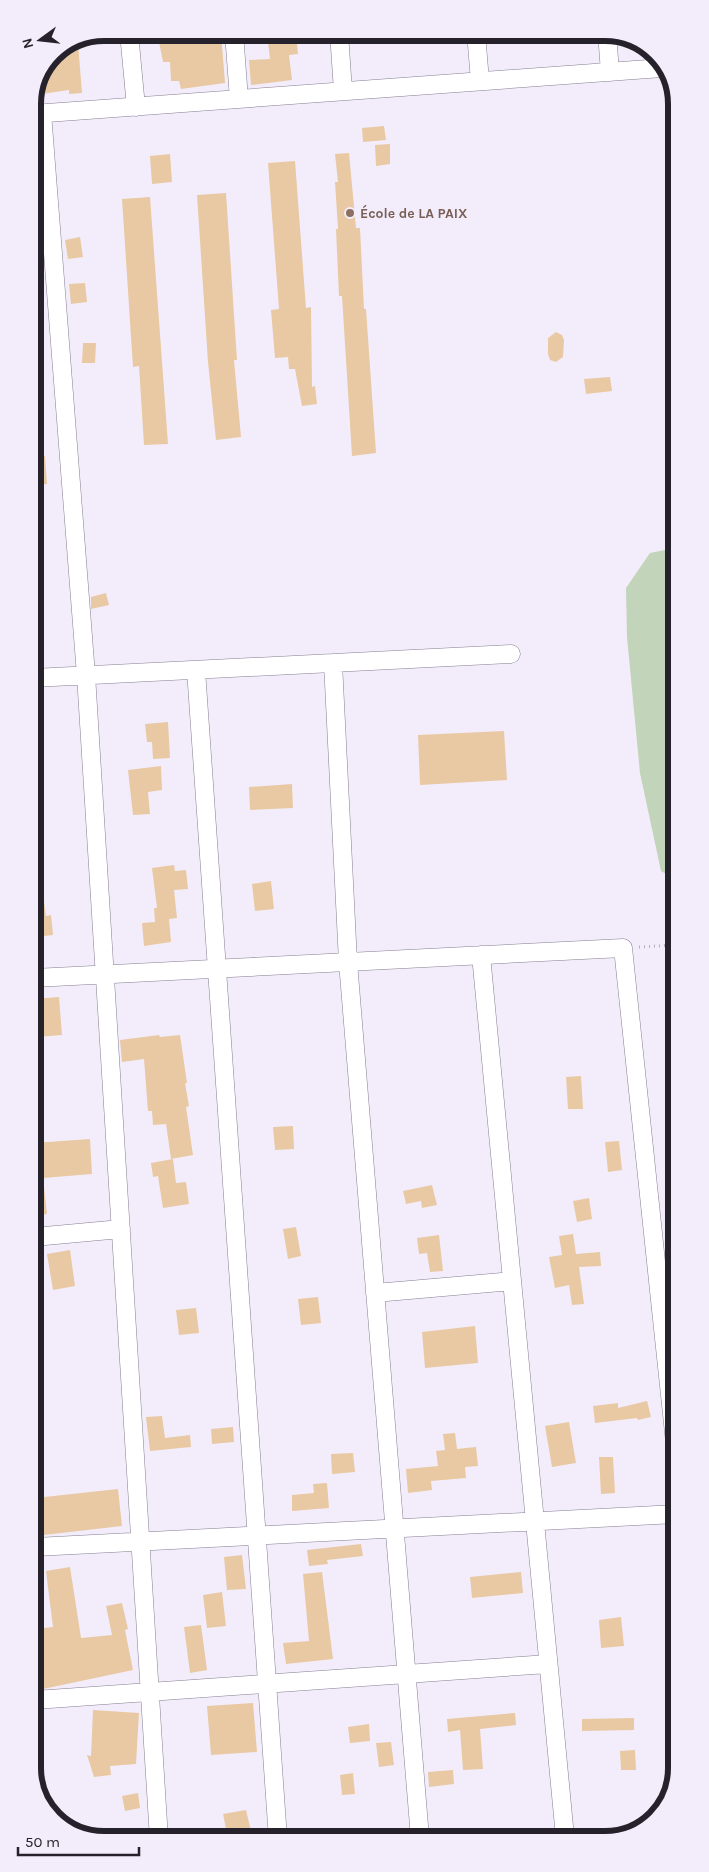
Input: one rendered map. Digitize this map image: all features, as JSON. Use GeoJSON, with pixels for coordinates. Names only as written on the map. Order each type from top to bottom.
{"type":"FeatureCollection","features":[{"type":"Feature","properties":{"kind":"street"},"geometry":{"type":"LineString","coordinates":[[130,41],[136,106]]}},
{"type":"Feature","properties":{"kind":"street"},"geometry":{"type":"LineString","coordinates":[[235,41],[239,99]]}},
{"type":"Feature","properties":{"kind":"street"},"geometry":{"type":"LineString","coordinates":[[340,41],[343,91]]}},
{"type":"Feature","properties":{"kind":"street"},"geometry":{"type":"LineString","coordinates":[[477,41],[480,81]]}},
{"type":"Feature","properties":{"kind":"street"},"geometry":{"type":"LineString","coordinates":[[608,41],[610,72]]}},
{"type":"Feature","properties":{"kind":"street"},"geometry":{"type":"LineString","coordinates":[[41,114],[657,68]]}},
{"type":"Feature","properties":{"kind":"street"},"geometry":{"type":"LineString","coordinates":[[41,160],[86,675],[159,1831]]}},
{"type":"Feature","properties":{"kind":"street"},"geometry":{"type":"LineString","coordinates":[[41,678],[511,654]]}},
{"type":"Feature","properties":{"kind":"street"},"geometry":{"type":"LineString","coordinates":[[333,663],[348,962],[419,1831]]}},
{"type":"Feature","properties":{"kind":"street"},"geometry":{"type":"LineString","coordinates":[[196,670],[278,1831]]}},
{"type":"Feature","properties":{"kind":"street"},"geometry":{"type":"LineString","coordinates":[[41,978],[623,948],[668,1376]]}},
{"type":"Feature","properties":{"kind":"street"},"geometry":{"type":"LineString","coordinates":[[480,955],[564,1831]]}},
{"type":"Feature","properties":{"kind":"street"},"geometry":{"type":"LineString","coordinates":[[41,1236],[121,1229]]}},
{"type":"Feature","properties":{"kind":"street"},"geometry":{"type":"LineString","coordinates":[[375,1293],[512,1281]]}},
{"type":"Feature","properties":{"kind":"street"},"geometry":{"type":"LineString","coordinates":[[41,1547],[668,1514]]}},
{"type":"Feature","properties":{"kind":"street"},"geometry":{"type":"LineString","coordinates":[[41,1700],[548,1664]]}},
{"type":"Feature","properties":{"kind":"path"},"geometry":{"type":"LineString","coordinates":[[623,948],[668,945]]}},
{"type":"Feature","properties":{"kind":"green space"},"geometry":{"type":"Polygon","coordinates":[[[668,549],[668,875],[661,871],[640,773],[627,637],[626,588],[650,553],[668,549]]]}},
{"type":"Feature","properties":{"kind":"building"},"geometry":{"type":"Polygon","coordinates":[[[222,41],[225,83],[181,89],[179,81],[171,81],[170,62],[163,62],[159,42],[222,41]]]}},
{"type":"Feature","properties":{"kind":"building"},"geometry":{"type":"Polygon","coordinates":[[[268,41],[297,41],[298,54],[289,55],[292,80],[251,85],[249,60],[270,59],[268,41]]]}},
{"type":"Feature","properties":{"kind":"building"},"geometry":{"type":"Polygon","coordinates":[[[78,47],[82,93],[69,94],[69,90],[42,94],[52,69],[56,65],[65,65],[65,56],[78,47]]]}},
{"type":"Feature","properties":{"kind":"building"},"geometry":{"type":"Polygon","coordinates":[[[384,126],[386,140],[363,142],[362,128],[384,126]]]}},
{"type":"Feature","properties":{"kind":"building"},"geometry":{"type":"Polygon","coordinates":[[[390,144],[390,164],[376,166],[375,145],[390,144]]]}},
{"type":"Feature","properties":{"kind":"building"},"geometry":{"type":"Polygon","coordinates":[[[349,153],[356,228],[360,228],[364,309],[366,309],[376,453],[352,456],[342,296],[339,296],[335,182],[338,182],[335,154],[349,153]]]}},
{"type":"Feature","properties":{"kind":"building"},"geometry":{"type":"Polygon","coordinates":[[[170,154],[172,182],[152,184],[150,156],[170,154]]]}},
{"type":"Feature","properties":{"kind":"building"},"geometry":{"type":"Polygon","coordinates":[[[295,161],[306,308],[311,307],[312,387],[315,386],[317,404],[302,406],[295,369],[289,369],[288,357],[275,358],[271,310],[279,309],[268,163],[295,161]]]}},
{"type":"Feature","properties":{"kind":"building"},"geometry":{"type":"Polygon","coordinates":[[[226,193],[237,360],[234,360],[241,437],[216,440],[208,362],[197,195],[226,193]]]}},
{"type":"Feature","properties":{"kind":"building"},"geometry":{"type":"Polygon","coordinates":[[[150,197],[168,444],[144,445],[139,366],[133,367],[122,199],[150,197]]]}},
{"type":"Feature","properties":{"kind":"building"},"geometry":{"type":"Polygon","coordinates":[[[80,237],[83,257],[68,259],[65,240],[80,237]]]}},
{"type":"Feature","properties":{"kind":"building"},"geometry":{"type":"Polygon","coordinates":[[[85,283],[87,302],[71,304],[69,284],[85,283]]]}},
{"type":"Feature","properties":{"kind":"building"},"geometry":{"type":"Polygon","coordinates":[[[556,332],[562,335],[564,340],[563,357],[556,362],[550,360],[548,354],[548,338],[556,332]]]}},
{"type":"Feature","properties":{"kind":"building"},"geometry":{"type":"Polygon","coordinates":[[[83,343],[96,343],[95,363],[82,363],[83,343]]]}},
{"type":"Feature","properties":{"kind":"building"},"geometry":{"type":"Polygon","coordinates":[[[610,377],[612,391],[586,394],[584,379],[610,377]]]}},
{"type":"Feature","properties":{"kind":"building"},"geometry":{"type":"Polygon","coordinates":[[[41,456],[45,456],[47,484],[41,484],[41,456]]]}},
{"type":"Feature","properties":{"kind":"building"},"geometry":{"type":"Polygon","coordinates":[[[106,593],[109,605],[91,609],[91,597],[106,593]]]}},
{"type":"Feature","properties":{"kind":"building"},"geometry":{"type":"Polygon","coordinates":[[[168,722],[170,758],[153,759],[152,742],[147,742],[145,724],[168,722]]]}},
{"type":"Feature","properties":{"kind":"building"},"geometry":{"type":"Polygon","coordinates":[[[504,731],[507,780],[420,785],[418,735],[504,731]]]}},
{"type":"Feature","properties":{"kind":"building"},"geometry":{"type":"Polygon","coordinates":[[[161,766],[162,790],[148,792],[150,814],[133,815],[128,770],[161,766]]]}},
{"type":"Feature","properties":{"kind":"building"},"geometry":{"type":"Polygon","coordinates":[[[292,784],[293,808],[250,810],[249,787],[292,784]]]}},
{"type":"Feature","properties":{"kind":"building"},"geometry":{"type":"Polygon","coordinates":[[[174,865],[175,871],[186,870],[188,889],[174,890],[177,918],[169,919],[171,942],[144,946],[142,923],[155,922],[154,908],[157,908],[152,868],[174,865]]]}},
{"type":"Feature","properties":{"kind":"building"},"geometry":{"type":"Polygon","coordinates":[[[271,881],[274,909],[255,911],[252,884],[271,881]]]}},
{"type":"Feature","properties":{"kind":"building"},"geometry":{"type":"Polygon","coordinates":[[[41,887],[46,916],[51,915],[53,935],[41,936],[41,887]]]}},
{"type":"Feature","properties":{"kind":"building"},"geometry":{"type":"Polygon","coordinates":[[[59,997],[62,1035],[41,1037],[41,998],[59,997]]]}},
{"type":"Feature","properties":{"kind":"building"},"geometry":{"type":"Polygon","coordinates":[[[159,1035],[160,1037],[180,1035],[189,1106],[186,1107],[193,1155],[171,1159],[166,1124],[153,1125],[152,1111],[148,1111],[144,1059],[122,1062],[120,1040],[159,1035]]]}},
{"type":"Feature","properties":{"kind":"building"},"geometry":{"type":"Polygon","coordinates":[[[581,1076],[583,1109],[568,1109],[566,1077],[581,1076]]]}},
{"type":"Feature","properties":{"kind":"building"},"geometry":{"type":"Polygon","coordinates":[[[293,1126],[294,1149],[275,1150],[273,1127],[293,1126]]]}},
{"type":"Feature","properties":{"kind":"building"},"geometry":{"type":"Polygon","coordinates":[[[90,1139],[92,1174],[43,1178],[47,1214],[41,1215],[41,1142],[90,1139]]]}},
{"type":"Feature","properties":{"kind":"building"},"geometry":{"type":"Polygon","coordinates":[[[619,1141],[622,1170],[608,1172],[605,1142],[619,1141]]]}},
{"type":"Feature","properties":{"kind":"building"},"geometry":{"type":"Polygon","coordinates":[[[173,1159],[176,1183],[186,1182],[189,1204],[163,1208],[158,1176],[153,1177],[151,1163],[173,1159]]]}},
{"type":"Feature","properties":{"kind":"building"},"geometry":{"type":"Polygon","coordinates":[[[432,1185],[437,1205],[422,1208],[421,1201],[406,1204],[403,1191],[432,1185]]]}},
{"type":"Feature","properties":{"kind":"building"},"geometry":{"type":"Polygon","coordinates":[[[589,1198],[592,1219],[577,1222],[573,1201],[589,1198]]]}},
{"type":"Feature","properties":{"kind":"building"},"geometry":{"type":"Polygon","coordinates":[[[296,1227],[301,1256],[288,1259],[283,1229],[296,1227]]]}},
{"type":"Feature","properties":{"kind":"building"},"geometry":{"type":"Polygon","coordinates":[[[573,1234],[576,1254],[600,1252],[601,1266],[579,1267],[584,1304],[572,1305],[569,1285],[555,1288],[549,1257],[562,1255],[559,1236],[573,1234]]]}},
{"type":"Feature","properties":{"kind":"building"},"geometry":{"type":"Polygon","coordinates":[[[439,1235],[443,1271],[430,1272],[427,1253],[419,1254],[417,1238],[439,1235]]]}},
{"type":"Feature","properties":{"kind":"building"},"geometry":{"type":"Polygon","coordinates":[[[70,1250],[75,1286],[53,1290],[47,1254],[70,1250]]]}},
{"type":"Feature","properties":{"kind":"building"},"geometry":{"type":"Polygon","coordinates":[[[318,1297],[321,1323],[301,1325],[298,1299],[318,1297]]]}},
{"type":"Feature","properties":{"kind":"building"},"geometry":{"type":"Polygon","coordinates":[[[196,1308],[199,1333],[179,1335],[176,1310],[196,1308]]]}},
{"type":"Feature","properties":{"kind":"building"},"geometry":{"type":"Polygon","coordinates":[[[475,1326],[478,1363],[425,1368],[422,1332],[475,1326]]]}},
{"type":"Feature","properties":{"kind":"building"},"geometry":{"type":"Polygon","coordinates":[[[647,1401],[651,1417],[638,1420],[637,1418],[595,1423],[593,1406],[618,1403],[618,1408],[647,1401]]]}},
{"type":"Feature","properties":{"kind":"building"},"geometry":{"type":"Polygon","coordinates":[[[162,1416],[165,1438],[190,1435],[191,1447],[150,1451],[146,1417],[162,1416]]]}},
{"type":"Feature","properties":{"kind":"building"},"geometry":{"type":"Polygon","coordinates":[[[569,1422],[576,1463],[552,1467],[545,1426],[569,1422]]]}},
{"type":"Feature","properties":{"kind":"building"},"geometry":{"type":"Polygon","coordinates":[[[233,1427],[234,1442],[212,1444],[211,1429],[233,1427]]]}},
{"type":"Feature","properties":{"kind":"building"},"geometry":{"type":"Polygon","coordinates":[[[455,1433],[457,1449],[476,1447],[478,1466],[465,1467],[466,1478],[431,1481],[432,1490],[408,1493],[406,1469],[438,1466],[436,1451],[445,1450],[443,1434],[455,1433]]]}},
{"type":"Feature","properties":{"kind":"building"},"geometry":{"type":"Polygon","coordinates":[[[353,1453],[355,1472],[332,1474],[331,1454],[353,1453]]]}},
{"type":"Feature","properties":{"kind":"building"},"geometry":{"type":"Polygon","coordinates":[[[599,1457],[613,1457],[615,1493],[601,1494],[599,1457]]]}},
{"type":"Feature","properties":{"kind":"building"},"geometry":{"type":"Polygon","coordinates":[[[327,1483],[329,1508],[292,1511],[292,1495],[314,1493],[313,1484],[327,1483]]]}},
{"type":"Feature","properties":{"kind":"building"},"geometry":{"type":"Polygon","coordinates":[[[118,1489],[122,1526],[41,1535],[41,1497],[118,1489]]]}},
{"type":"Feature","properties":{"kind":"building"},"geometry":{"type":"Polygon","coordinates":[[[361,1544],[363,1556],[327,1560],[328,1564],[309,1566],[307,1550],[361,1544]]]}},
{"type":"Feature","properties":{"kind":"building"},"geometry":{"type":"Polygon","coordinates":[[[242,1555],[246,1589],[227,1590],[224,1557],[242,1555]]]}},
{"type":"Feature","properties":{"kind":"building"},"geometry":{"type":"Polygon","coordinates":[[[70,1567],[81,1638],[112,1635],[106,1606],[122,1603],[128,1629],[125,1630],[133,1670],[43,1689],[41,1679],[41,1628],[53,1627],[46,1571],[70,1567]]]}},
{"type":"Feature","properties":{"kind":"building"},"geometry":{"type":"Polygon","coordinates":[[[322,1572],[333,1659],[286,1664],[283,1643],[309,1641],[303,1574],[322,1572]]]}},
{"type":"Feature","properties":{"kind":"building"},"geometry":{"type":"Polygon","coordinates":[[[521,1572],[523,1593],[472,1598],[470,1577],[521,1572]]]}},
{"type":"Feature","properties":{"kind":"building"},"geometry":{"type":"Polygon","coordinates":[[[222,1592],[226,1626],[207,1628],[203,1595],[222,1592]]]}},
{"type":"Feature","properties":{"kind":"building"},"geometry":{"type":"Polygon","coordinates":[[[621,1617],[624,1646],[601,1648],[599,1620],[621,1617]]]}},
{"type":"Feature","properties":{"kind":"building"},"geometry":{"type":"Polygon","coordinates":[[[201,1625],[207,1670],[190,1673],[184,1627],[201,1625]]]}},
{"type":"Feature","properties":{"kind":"building"},"geometry":{"type":"Polygon","coordinates":[[[253,1703],[257,1752],[211,1755],[207,1706],[253,1703]]]}},
{"type":"Feature","properties":{"kind":"building"},"geometry":{"type":"Polygon","coordinates":[[[93,1710],[139,1713],[136,1764],[110,1766],[111,1775],[94,1777],[87,1755],[91,1756],[93,1710]]]}},
{"type":"Feature","properties":{"kind":"building"},"geometry":{"type":"Polygon","coordinates":[[[515,1713],[516,1725],[480,1729],[483,1769],[463,1770],[460,1730],[448,1732],[447,1719],[515,1713]]]}},
{"type":"Feature","properties":{"kind":"building"},"geometry":{"type":"Polygon","coordinates":[[[634,1718],[634,1730],[582,1731],[582,1719],[634,1718]]]}},
{"type":"Feature","properties":{"kind":"building"},"geometry":{"type":"Polygon","coordinates":[[[369,1724],[370,1741],[350,1743],[348,1727],[369,1724]]]}},
{"type":"Feature","properties":{"kind":"building"},"geometry":{"type":"Polygon","coordinates":[[[391,1742],[394,1765],[379,1767],[376,1743],[391,1742]]]}},
{"type":"Feature","properties":{"kind":"building"},"geometry":{"type":"Polygon","coordinates":[[[635,1750],[636,1770],[621,1770],[620,1751],[635,1750]]]}},
{"type":"Feature","properties":{"kind":"building"},"geometry":{"type":"Polygon","coordinates":[[[453,1770],[454,1784],[429,1787],[428,1772],[453,1770]]]}},
{"type":"Feature","properties":{"kind":"building"},"geometry":{"type":"Polygon","coordinates":[[[353,1773],[355,1794],[342,1795],[340,1775],[353,1773]]]}},
{"type":"Feature","properties":{"kind":"building"},"geometry":{"type":"Polygon","coordinates":[[[138,1793],[140,1808],[125,1811],[122,1796],[138,1793]]]}},
{"type":"Feature","properties":{"kind":"building"},"geometry":{"type":"Polygon","coordinates":[[[246,1810],[251,1831],[226,1831],[223,1814],[246,1810]]]}},
{"type":"Feature","properties":{"kind":"place","name":"École de LA PAIX"},"geometry":{"type":"Point","coordinates":[350,213]}}]}
